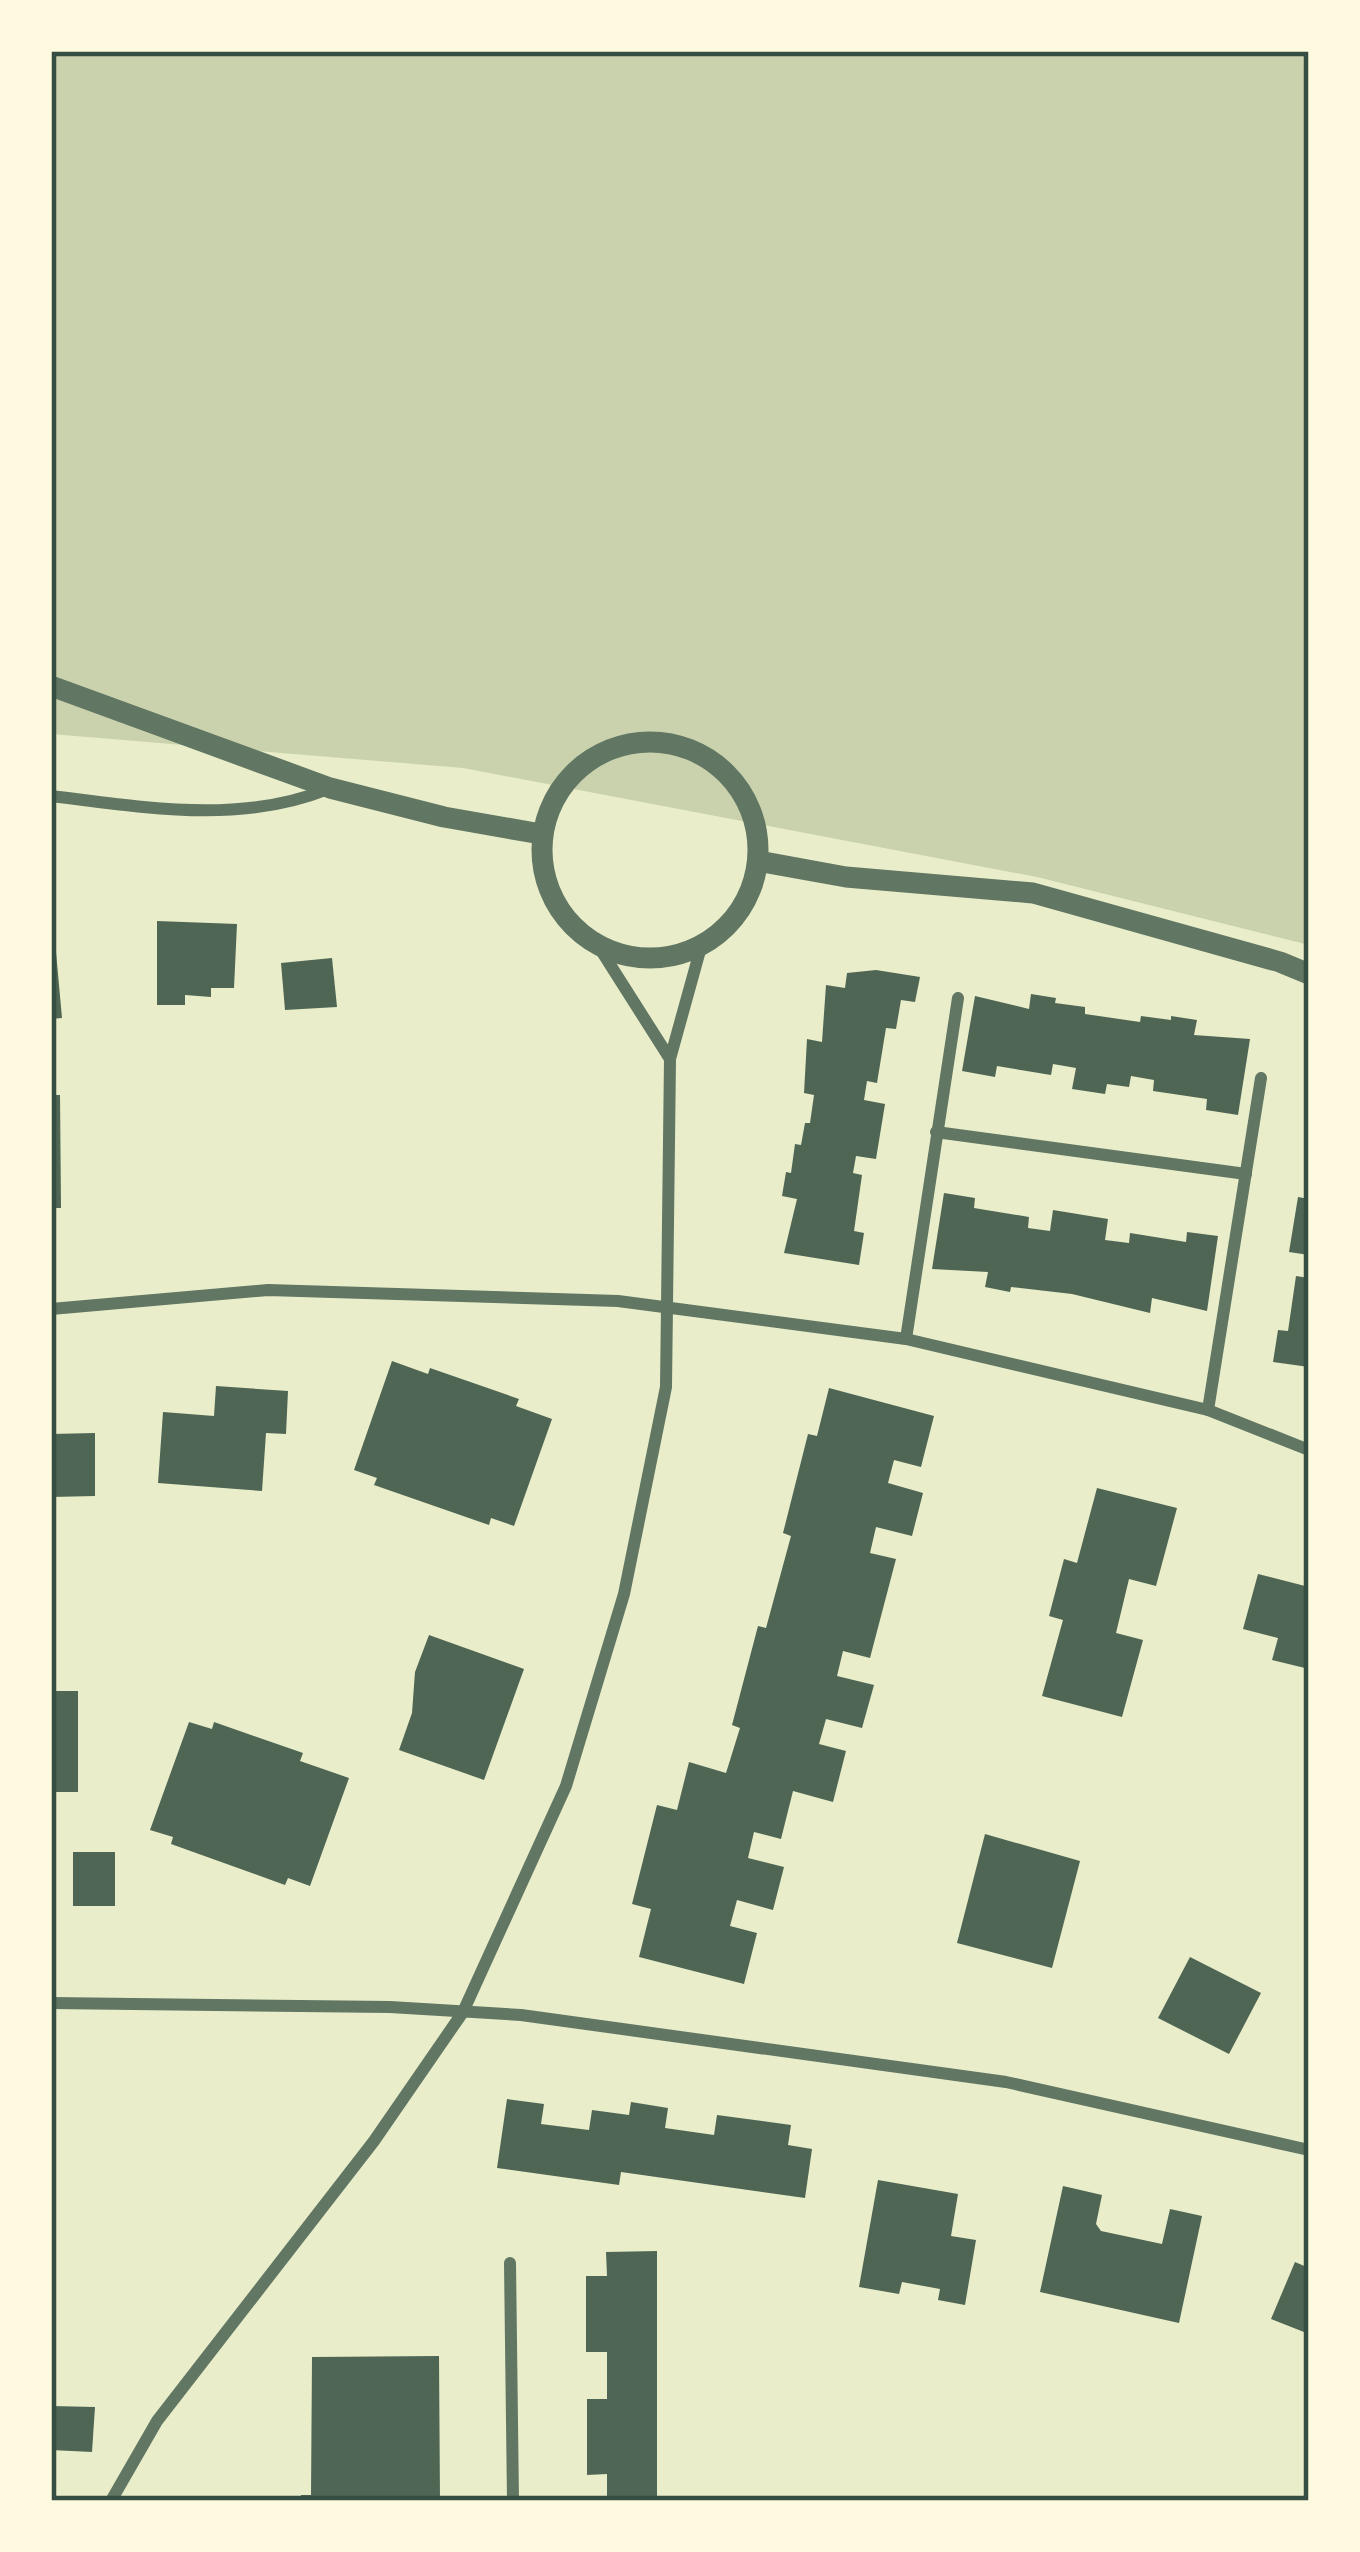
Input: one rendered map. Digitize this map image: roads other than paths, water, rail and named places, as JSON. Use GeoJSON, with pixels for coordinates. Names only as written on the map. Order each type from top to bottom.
{"type":"FeatureCollection","features":[{"type":"Feature","properties":{"kind":"street"},"geometry":{"type":"LineString","coordinates":[[51,686],[330,788],[444,817],[541,834]]}},
{"type":"Feature","properties":{"kind":"street"},"geometry":{"type":"LineString","coordinates":[[644,741],[663,743],[682,746],[715,763],[741,790],[756,824],[758,861],[749,896],[729,925],[701,947],[668,958],[632,958],[571,927],[551,899],[542,868],[541,834],[553,799],[576,769],[608,749],[644,741]]}},
{"type":"Feature","properties":{"kind":"street"},"geometry":{"type":"LineString","coordinates":[[51,796],[190,812],[290,805],[330,788]]}},
{"type":"Feature","properties":{"kind":"street"},"geometry":{"type":"LineString","coordinates":[[758,861],[845,878],[1033,893],[1309,974]]}},
{"type":"Feature","properties":{"kind":"street"},"geometry":{"type":"LineString","coordinates":[[597,944],[670,1059]]}},
{"type":"Feature","properties":{"kind":"street"},"geometry":{"type":"LineString","coordinates":[[111,2501],[157,2421],[374,2141],[463,2012],[566,1786],[624,1594],[667,1387],[670,1059],[701,947]]}},
{"type":"Feature","properties":{"kind":"street"},"geometry":{"type":"LineString","coordinates":[[906,1339],[958,998]]}},
{"type":"Feature","properties":{"kind":"street"},"geometry":{"type":"LineString","coordinates":[[1208,1410],[1261,1078]]}},
{"type":"Feature","properties":{"kind":"street"},"geometry":{"type":"LineString","coordinates":[[936,1132],[1246,1174]]}},
{"type":"Feature","properties":{"kind":"street"},"geometry":{"type":"LineString","coordinates":[[51,1309],[268,1291],[618,1301],[906,1339],[1208,1410],[1309,1450]]}},
{"type":"Feature","properties":{"kind":"street"},"geometry":{"type":"LineString","coordinates":[[51,2002],[390,2007],[521,2015],[1006,2082],[1309,2150]]}},
{"type":"Feature","properties":{"kind":"street"},"geometry":{"type":"LineString","coordinates":[[510,2263],[513,2501]]}}]}
